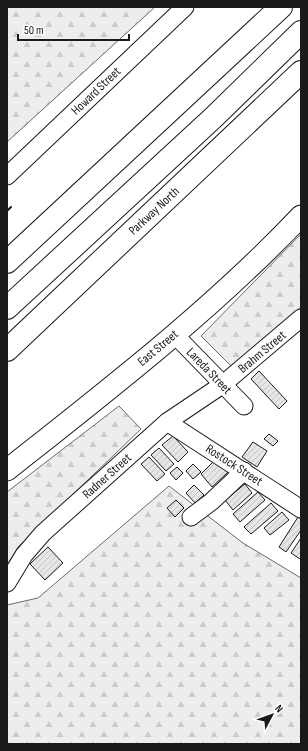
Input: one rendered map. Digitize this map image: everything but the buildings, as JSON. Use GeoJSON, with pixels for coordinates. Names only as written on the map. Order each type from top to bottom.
{"type":"FeatureCollection","features":[{"type":"Feature","properties":{"kind":"highway"},"geometry":{"type":"LineString","coordinates":[[7,262],[281,7]]}},
{"type":"Feature","properties":{"kind":"highway"},"geometry":{"type":"LineString","coordinates":[[7,308],[214,117],[301,32]]}},
{"type":"Feature","properties":{"kind":"highway","name":"Parkway North"},"geometry":{"type":"LineString","coordinates":[[7,350],[301,72]]}},
{"type":"Feature","properties":{"kind":"highway"},"geometry":{"type":"LineString","coordinates":[[7,358],[108,255]]}},
{"type":"Feature","properties":{"kind":"main road","name":"East Street"},"geometry":{"type":"LineString","coordinates":[[7,470],[175,335],[244,272],[301,216]]}},
{"type":"Feature","properties":{"kind":"street","name":"Howard Street"},"geometry":{"type":"LineString","coordinates":[[7,176],[185,7]]}},
{"type":"Feature","properties":{"kind":"street","name":"Brahm Street"},"geometry":{"type":"LineString","coordinates":[[222,385],[301,318]]}},
{"type":"Feature","properties":{"kind":"street","name":"Lareda Street"},"geometry":{"type":"LineString","coordinates":[[175,335],[244,406]]}},
{"type":"Feature","properties":{"kind":"street","name":"Radner Street"},"geometry":{"type":"LineString","coordinates":[[7,583],[24,555],[43,534],[167,422],[222,385]]}},
{"type":"Feature","properties":{"kind":"street","name":"Rostock Street"},"geometry":{"type":"LineString","coordinates":[[167,422],[301,509]]}},
{"type":"Feature","properties":{"kind":"street"},"geometry":{"type":"LineString","coordinates":[[191,517],[211,502],[244,471]]}},
{"type":"Feature","properties":{"kind":"green space"},"geometry":{"type":"Polygon","coordinates":[[[7,7],[155,7],[7,142],[7,7]]]}},
{"type":"Feature","properties":{"kind":"green space"},"geometry":{"type":"Polygon","coordinates":[[[301,234],[301,307],[232,367],[201,336],[301,234]]]}},
{"type":"Feature","properties":{"kind":"green space"},"geometry":{"type":"Polygon","coordinates":[[[119,406],[141,429],[18,547],[7,565],[7,492],[119,406]]]}},
{"type":"Feature","properties":{"kind":"green space"},"geometry":{"type":"Polygon","coordinates":[[[169,486],[243,543],[301,578],[301,744],[7,744],[7,605],[38,598],[169,486]]]}},
{"type":"Feature","properties":{"kind":"wall"},"geometry":{"type":"LineString","coordinates":[[7,211],[11,207]]}}]}
